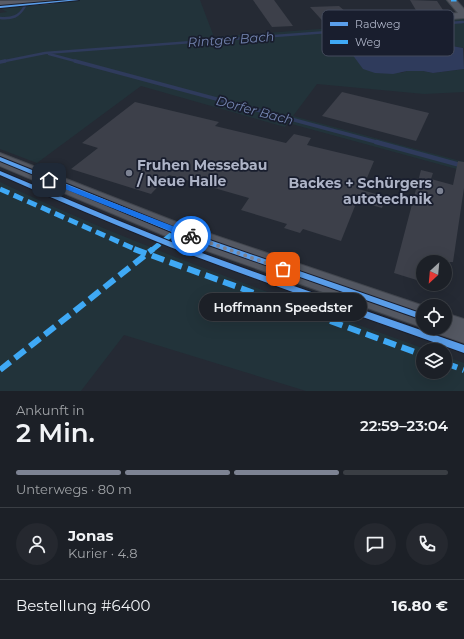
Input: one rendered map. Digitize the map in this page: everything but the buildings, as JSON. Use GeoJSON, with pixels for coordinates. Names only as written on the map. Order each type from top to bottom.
{"type":"FeatureCollection","features":[{"type":"Feature","properties":{"kind":"main road"},"geometry":{"type":"LineString","coordinates":[[0,4],[53,0]]}},
{"type":"Feature","properties":{"kind":"street"},"geometry":{"type":"LineString","coordinates":[[451,0],[464,14]]}},
{"type":"Feature","properties":{"kind":"street"},"geometry":{"type":"LineString","coordinates":[[454,15],[464,14]]}},
{"type":"Feature","properties":{"kind":"street"},"geometry":{"type":"LineString","coordinates":[[0,159],[176,231],[416,315]]}},
{"type":"Feature","properties":{"kind":"street"},"geometry":{"type":"LineString","coordinates":[[452,327],[464,331]]}},
{"type":"Feature","properties":{"kind":"shaded area"},"geometry":{"type":"Polygon","coordinates":[[[67,0],[200,0],[214,37],[322,29],[322,56],[372,56],[401,73],[407,71],[423,71],[433,73],[464,69],[464,92],[424,94],[317,84],[293,116],[464,162],[464,171],[288,123],[285,127],[141,86],[37,163],[0,149],[0,13],[7,12],[0,8],[0,6],[67,0]]]}},
{"type":"Feature","properties":{"kind":"shaded area"},"geometry":{"type":"Polygon","coordinates":[[[445,0],[448,0],[464,16],[464,48],[454,46],[454,19],[462,18],[445,0]]]}},
{"type":"Feature","properties":{"kind":"shaded area"},"geometry":{"type":"Polygon","coordinates":[[[0,182],[105,229],[212,271],[416,346],[416,379],[452,379],[452,359],[464,363],[464,391],[306,391],[124,335],[81,391],[0,391],[0,182]]]}},
{"type":"Feature","properties":{"kind":"water"},"geometry":{"type":"Polygon","coordinates":[[[454,46],[463,48],[464,69],[433,73],[423,71],[407,71],[393,74],[375,73],[363,69],[353,56],[454,56],[454,46]]]}},
{"type":"Feature","properties":{"kind":"waterway"},"geometry":{"type":"LineString","coordinates":[[0,18],[8,18],[18,15],[25,6]]}},
{"type":"Feature","properties":{"kind":"waterway","name":"Rintger Bach"},"geometry":{"type":"LineString","coordinates":[[454,23],[463,22]]}},
{"type":"Feature","properties":{"kind":"waterway","name":"Rintger Bach"},"geometry":{"type":"LineString","coordinates":[[0,62],[45,53],[322,32]]}},
{"type":"Feature","properties":{"kind":"waterway","name":"Dorfer Bach"},"geometry":{"type":"LineString","coordinates":[[49,54],[79,62]]}},
{"type":"Feature","properties":{"kind":"waterway","name":"Dorfer Bach"},"geometry":{"type":"LineString","coordinates":[[75,61],[380,143]]}},
{"type":"Feature","properties":{"kind":"waterway","name":"Dorfer Bach"},"geometry":{"type":"LineString","coordinates":[[376,142],[464,166]]}},
{"type":"Feature","properties":{"kind":"marked path"},"geometry":{"type":"LineString","coordinates":[[451,0],[457,0]]}},
{"type":"Feature","properties":{"kind":"marked path"},"geometry":{"type":"LineString","coordinates":[[0,189],[147,255],[416,352]]}},
{"type":"Feature","properties":{"kind":"marked path"},"geometry":{"type":"LineString","coordinates":[[0,370],[176,231]]}},
{"type":"Feature","properties":{"kind":"marked path"},"geometry":{"type":"LineString","coordinates":[[452,366],[464,370]]}},
{"type":"Feature","properties":{"kind":"cycle path"},"geometry":{"type":"LineString","coordinates":[[0,7],[78,0]]}},
{"type":"Feature","properties":{"kind":"cycle path"},"geometry":{"type":"LineString","coordinates":[[0,159],[176,231],[416,315]]}},
{"type":"Feature","properties":{"kind":"cycle path"},"geometry":{"type":"LineString","coordinates":[[0,173],[172,245],[464,349]]}},
{"type":"Feature","properties":{"kind":"way so far"},"geometry":{"type":"LineString","coordinates":[[191,236],[283,269]]}},
{"type":"Feature","properties":{"kind":"place","name":"Fruhen Messebau / Neue Halle"},"geometry":{"type":"Point","coordinates":[129,173]}},
{"type":"Feature","properties":{"kind":"place","name":"Backes + Schürgers autotechnik"},"geometry":{"type":"Point","coordinates":[440,191]}},
{"type":"Feature","properties":{"kind":"place","name":"Hoffmann Speedster"},"geometry":{"type":"Point","coordinates":[283,269]}},
{"type":"Feature","properties":{"kind":"route"},"geometry":{"type":"LineString","coordinates":[[49,180],[191,236]]}}]}
